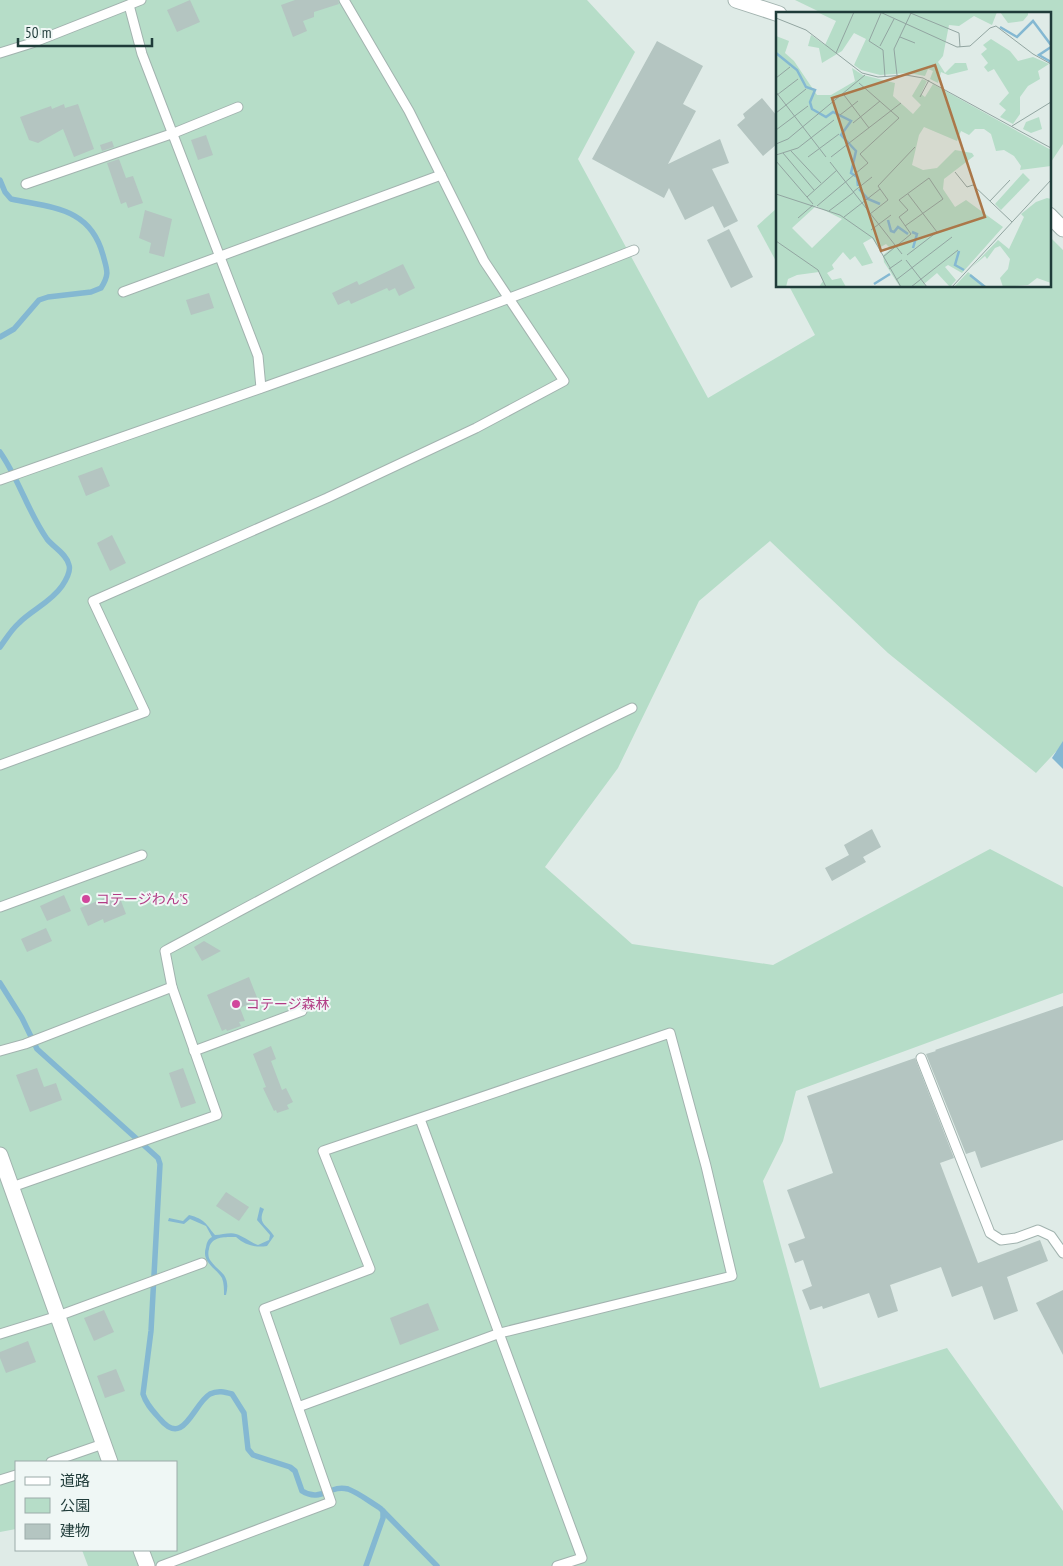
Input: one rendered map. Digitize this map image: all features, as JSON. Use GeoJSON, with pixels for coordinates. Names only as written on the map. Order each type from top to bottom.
{"type":"FeatureCollection","features":[{"type":"Feature","properties":{"kind":"street"},"geometry":{"type":"LineString","coordinates":[[736,0],[776,13]]}},
{"type":"Feature","properties":{"kind":"street"},"geometry":{"type":"LineString","coordinates":[[1050,216],[1063,228]]}},
{"type":"Feature","properties":{"kind":"street"},"geometry":{"type":"LineString","coordinates":[[0,1156],[110,1461]]}},
{"type":"Feature","properties":{"kind":"street"},"geometry":{"type":"LineString","coordinates":[[141,1551],[147,1566]]}},
{"type":"Feature","properties":{"kind":"lane"},"geometry":{"type":"LineString","coordinates":[[0,54],[142,0]]}},
{"type":"Feature","properties":{"kind":"lane"},"geometry":{"type":"LineString","coordinates":[[0,765],[145,712],[93,601],[327,498],[476,428],[564,381],[484,261],[409,111],[344,0]]}},
{"type":"Feature","properties":{"kind":"lane"},"geometry":{"type":"LineString","coordinates":[[129,5],[142,54],[174,133],[258,356],[261,388]]}},
{"type":"Feature","properties":{"kind":"lane"},"geometry":{"type":"LineString","coordinates":[[26,184],[174,133],[238,107]]}},
{"type":"Feature","properties":{"kind":"lane"},"geometry":{"type":"LineString","coordinates":[[124,292],[441,175]]}},
{"type":"Feature","properties":{"kind":"lane"},"geometry":{"type":"LineString","coordinates":[[0,480],[510,300],[634,250]]}},
{"type":"Feature","properties":{"kind":"lane"},"geometry":{"type":"LineString","coordinates":[[12,1188],[217,1115],[172,988],[165,951],[390,830],[537,754],[632,708]]}},
{"type":"Feature","properties":{"kind":"lane"},"geometry":{"type":"LineString","coordinates":[[0,907],[142,855]]}},
{"type":"Feature","properties":{"kind":"lane"},"geometry":{"type":"LineString","coordinates":[[0,1052],[172,988]]}},
{"type":"Feature","properties":{"kind":"lane"},"geometry":{"type":"LineString","coordinates":[[194,1052],[302,1011]]}},
{"type":"Feature","properties":{"kind":"lane"},"geometry":{"type":"LineString","coordinates":[[161,1566],[331,1502],[298,1407],[264,1309],[370,1268],[323,1151],[670,1033],[706,1166],[732,1276],[500,1333],[298,1407]]}},
{"type":"Feature","properties":{"kind":"lane"},"geometry":{"type":"LineString","coordinates":[[921,1058],[990,1233],[1001,1240],[1016,1238],[1038,1230],[1051,1236],[1063,1253]]}},
{"type":"Feature","properties":{"kind":"lane"},"geometry":{"type":"LineString","coordinates":[[420,1119],[583,1562],[557,1566]]}},
{"type":"Feature","properties":{"kind":"lane"},"geometry":{"type":"LineString","coordinates":[[0,1334],[58,1316],[202,1263]]}},
{"type":"Feature","properties":{"kind":"lane"},"geometry":{"type":"LineString","coordinates":[[54,1461],[103,1444]]}},
{"type":"Feature","properties":{"kind":"lane"},"geometry":{"type":"LineString","coordinates":[[0,1480],[15,1475]]}},
{"type":"Feature","properties":{"kind":"green space"},"geometry":{"type":"Polygon","coordinates":[[[0,0],[587,0],[635,52],[578,159],[708,398],[815,335],[790,288],[1050,288],[1050,237],[1063,250],[1063,744],[1036,773],[888,653],[770,541],[699,601],[618,768],[545,867],[632,944],[773,965],[990,849],[1063,887],[1063,993],[796,1091],[783,1141],[763,1181],[820,1388],[947,1348],[1063,1511],[1063,1566],[88,1566],[82,1551],[178,1551],[178,1461],[15,1461],[15,1529],[0,1532],[0,0]]]}},
{"type":"Feature","properties":{"kind":"green space"},"geometry":{"type":"Polygon","coordinates":[[[795,0],[1063,0],[1063,144],[1050,164],[1050,12],[820,12],[795,0]]]}},
{"type":"Feature","properties":{"kind":"green space"},"geometry":{"type":"Polygon","coordinates":[[[776,209],[776,261],[757,226],[776,209]]]}},
{"type":"Feature","properties":{"kind":"water"},"geometry":{"type":"Polygon","coordinates":[[[1063,741],[1063,769],[1052,758],[1063,741]]]}},
{"type":"Feature","properties":{"kind":"water"},"geometry":{"type":"Polygon","coordinates":[[[260,1207],[264,1209],[262,1221],[274,1236],[267,1246],[258,1247],[250,1245],[236,1237],[219,1238],[210,1245],[209,1259],[224,1275],[226,1280],[227,1290],[226,1295],[224,1295],[222,1278],[205,1257],[207,1244],[212,1237],[206,1226],[190,1219],[184,1224],[168,1221],[169,1218],[183,1221],[189,1215],[199,1218],[205,1222],[215,1235],[236,1234],[258,1245],[269,1240],[270,1235],[257,1220],[260,1207]]]}},
{"type":"Feature","properties":{"kind":"building"},"geometry":{"type":"Polygon","coordinates":[[[190,0],[200,22],[177,32],[167,10],[190,0]]]}},
{"type":"Feature","properties":{"kind":"building"},"geometry":{"type":"Polygon","coordinates":[[[295,0],[338,0],[339,4],[314,12],[314,17],[303,21],[307,31],[293,37],[281,5],[295,0]]]}},
{"type":"Feature","properties":{"kind":"building"},"geometry":{"type":"Polygon","coordinates":[[[657,41],[703,66],[683,104],[696,111],[668,164],[720,139],[729,163],[712,169],[738,221],[724,228],[713,206],[685,220],[669,188],[664,198],[592,159],[657,41]]]}},
{"type":"Feature","properties":{"kind":"building"},"geometry":{"type":"Polygon","coordinates":[[[762,98],[776,115],[776,145],[763,156],[737,125],[745,118],[743,114],[762,98]]]}},
{"type":"Feature","properties":{"kind":"building"},"geometry":{"type":"Polygon","coordinates":[[[64,104],[65,108],[78,104],[94,149],[74,157],[63,129],[38,143],[29,140],[20,117],[51,106],[52,109],[64,104]]]}},
{"type":"Feature","properties":{"kind":"building"},"geometry":{"type":"Polygon","coordinates":[[[206,135],[213,155],[198,160],[191,140],[206,135]]]}},
{"type":"Feature","properties":{"kind":"building"},"geometry":{"type":"Polygon","coordinates":[[[112,141],[114,147],[102,151],[100,145],[112,141]]]}},
{"type":"Feature","properties":{"kind":"building"},"geometry":{"type":"Polygon","coordinates":[[[119,159],[126,178],[133,176],[143,203],[128,208],[126,202],[121,204],[107,163],[119,159]]]}},
{"type":"Feature","properties":{"kind":"building"},"geometry":{"type":"Polygon","coordinates":[[[145,210],[172,219],[164,257],[149,253],[151,243],[139,238],[145,210]]]}},
{"type":"Feature","properties":{"kind":"building"},"geometry":{"type":"Polygon","coordinates":[[[729,229],[753,277],[731,288],[707,240],[729,229]]]}},
{"type":"Feature","properties":{"kind":"building"},"geometry":{"type":"Polygon","coordinates":[[[403,264],[415,288],[399,296],[395,288],[389,291],[387,288],[351,304],[349,300],[338,305],[332,293],[357,281],[359,285],[403,264]]]}},
{"type":"Feature","properties":{"kind":"building"},"geometry":{"type":"Polygon","coordinates":[[[209,293],[214,308],[191,315],[186,300],[209,293]]]}},
{"type":"Feature","properties":{"kind":"building"},"geometry":{"type":"Polygon","coordinates":[[[102,467],[110,486],[86,496],[78,476],[102,467]]]}},
{"type":"Feature","properties":{"kind":"building"},"geometry":{"type":"Polygon","coordinates":[[[112,535],[126,563],[110,571],[97,543],[112,535]]]}},
{"type":"Feature","properties":{"kind":"building"},"geometry":{"type":"Polygon","coordinates":[[[872,829],[881,847],[863,857],[866,862],[832,881],[825,868],[849,855],[844,845],[872,829]]]}},
{"type":"Feature","properties":{"kind":"building"},"geometry":{"type":"Polygon","coordinates":[[[118,893],[126,914],[104,923],[103,919],[88,926],[80,908],[118,893]]]}},
{"type":"Feature","properties":{"kind":"building"},"geometry":{"type":"Polygon","coordinates":[[[64,895],[71,911],[47,921],[40,906],[64,895]]]}},
{"type":"Feature","properties":{"kind":"building"},"geometry":{"type":"Polygon","coordinates":[[[46,928],[52,941],[27,952],[21,939],[46,928]]]}},
{"type":"Feature","properties":{"kind":"building"},"geometry":{"type":"Polygon","coordinates":[[[204,941],[221,951],[202,961],[194,947],[204,941]]]}},
{"type":"Feature","properties":{"kind":"building"},"geometry":{"type":"Polygon","coordinates":[[[249,977],[258,1000],[240,1008],[245,1021],[239,1022],[241,1026],[222,1031],[207,995],[249,977]]]}},
{"type":"Feature","properties":{"kind":"building"},"geometry":{"type":"Polygon","coordinates":[[[1063,1006],[1063,1140],[981,1168],[975,1151],[966,1154],[926,1054],[1063,1006]]]}},
{"type":"Feature","properties":{"kind":"building"},"geometry":{"type":"Polygon","coordinates":[[[271,1046],[276,1059],[271,1061],[282,1090],[286,1088],[293,1102],[287,1105],[289,1109],[277,1113],[276,1110],[274,1111],[263,1088],[266,1087],[253,1054],[271,1046]]]}},
{"type":"Feature","properties":{"kind":"building"},"geometry":{"type":"Polygon","coordinates":[[[915,1058],[954,1158],[940,1163],[978,1263],[1040,1240],[1048,1261],[1007,1277],[1018,1311],[994,1320],[982,1286],[952,1297],[941,1267],[890,1285],[898,1311],[878,1318],[869,1293],[823,1309],[822,1306],[810,1310],[802,1290],[812,1286],[803,1260],[795,1263],[788,1244],[805,1238],[787,1190],[833,1173],[807,1096],[915,1058]]]}},
{"type":"Feature","properties":{"kind":"building"},"geometry":{"type":"Polygon","coordinates":[[[37,1068],[44,1087],[56,1083],[62,1100],[30,1112],[16,1075],[37,1068]]]}},
{"type":"Feature","properties":{"kind":"building"},"geometry":{"type":"Polygon","coordinates":[[[183,1068],[196,1103],[181,1108],[169,1073],[183,1068]]]}},
{"type":"Feature","properties":{"kind":"building"},"geometry":{"type":"Polygon","coordinates":[[[226,1192],[249,1207],[239,1221],[216,1206],[226,1192]]]}},
{"type":"Feature","properties":{"kind":"building"},"geometry":{"type":"Polygon","coordinates":[[[1063,1290],[1063,1355],[1036,1303],[1063,1290]]]}},
{"type":"Feature","properties":{"kind":"building"},"geometry":{"type":"Polygon","coordinates":[[[428,1303],[439,1330],[400,1345],[390,1318],[428,1303]]]}},
{"type":"Feature","properties":{"kind":"building"},"geometry":{"type":"Polygon","coordinates":[[[104,1310],[114,1332],[94,1341],[84,1318],[104,1310]]]}},
{"type":"Feature","properties":{"kind":"building"},"geometry":{"type":"Polygon","coordinates":[[[28,1341],[36,1362],[6,1373],[0,1358],[0,1352],[28,1341]]]}},
{"type":"Feature","properties":{"kind":"building"},"geometry":{"type":"Polygon","coordinates":[[[116,1369],[125,1391],[105,1398],[97,1376],[116,1369]]]}},
{"type":"Feature","properties":{"kind":"waterway"},"geometry":{"type":"LineString","coordinates":[[0,180],[5,192],[11,199],[68,212],[89,227],[97,239],[107,272],[106,279],[101,288],[91,292],[48,297],[39,300],[14,329],[0,337]]}},
{"type":"Feature","properties":{"kind":"waterway"},"geometry":{"type":"LineString","coordinates":[[0,452],[13,473],[40,529],[47,539],[66,557],[69,567],[69,573],[58,592],[24,618],[0,647]]}},
{"type":"Feature","properties":{"kind":"waterway"},"geometry":{"type":"LineString","coordinates":[[0,983],[22,1018],[37,1049],[158,1158],[160,1164],[151,1331],[144,1398],[168,1427],[176,1429],[188,1421],[210,1394],[219,1392],[232,1394],[244,1413],[248,1449],[253,1455],[290,1467],[295,1471],[302,1491],[315,1495],[336,1489],[348,1489],[383,1511],[383,1518],[366,1566]]}},
{"type":"Feature","properties":{"kind":"waterway"},"geometry":{"type":"LineString","coordinates":[[383,1511],[437,1566]]}},
{"type":"Feature","properties":{"kind":"place","name":"コテージわん’S"},"geometry":{"type":"Point","coordinates":[86,899]}},
{"type":"Feature","properties":{"kind":"place","name":"コテージ森林"},"geometry":{"type":"Point","coordinates":[236,1004]}}]}
